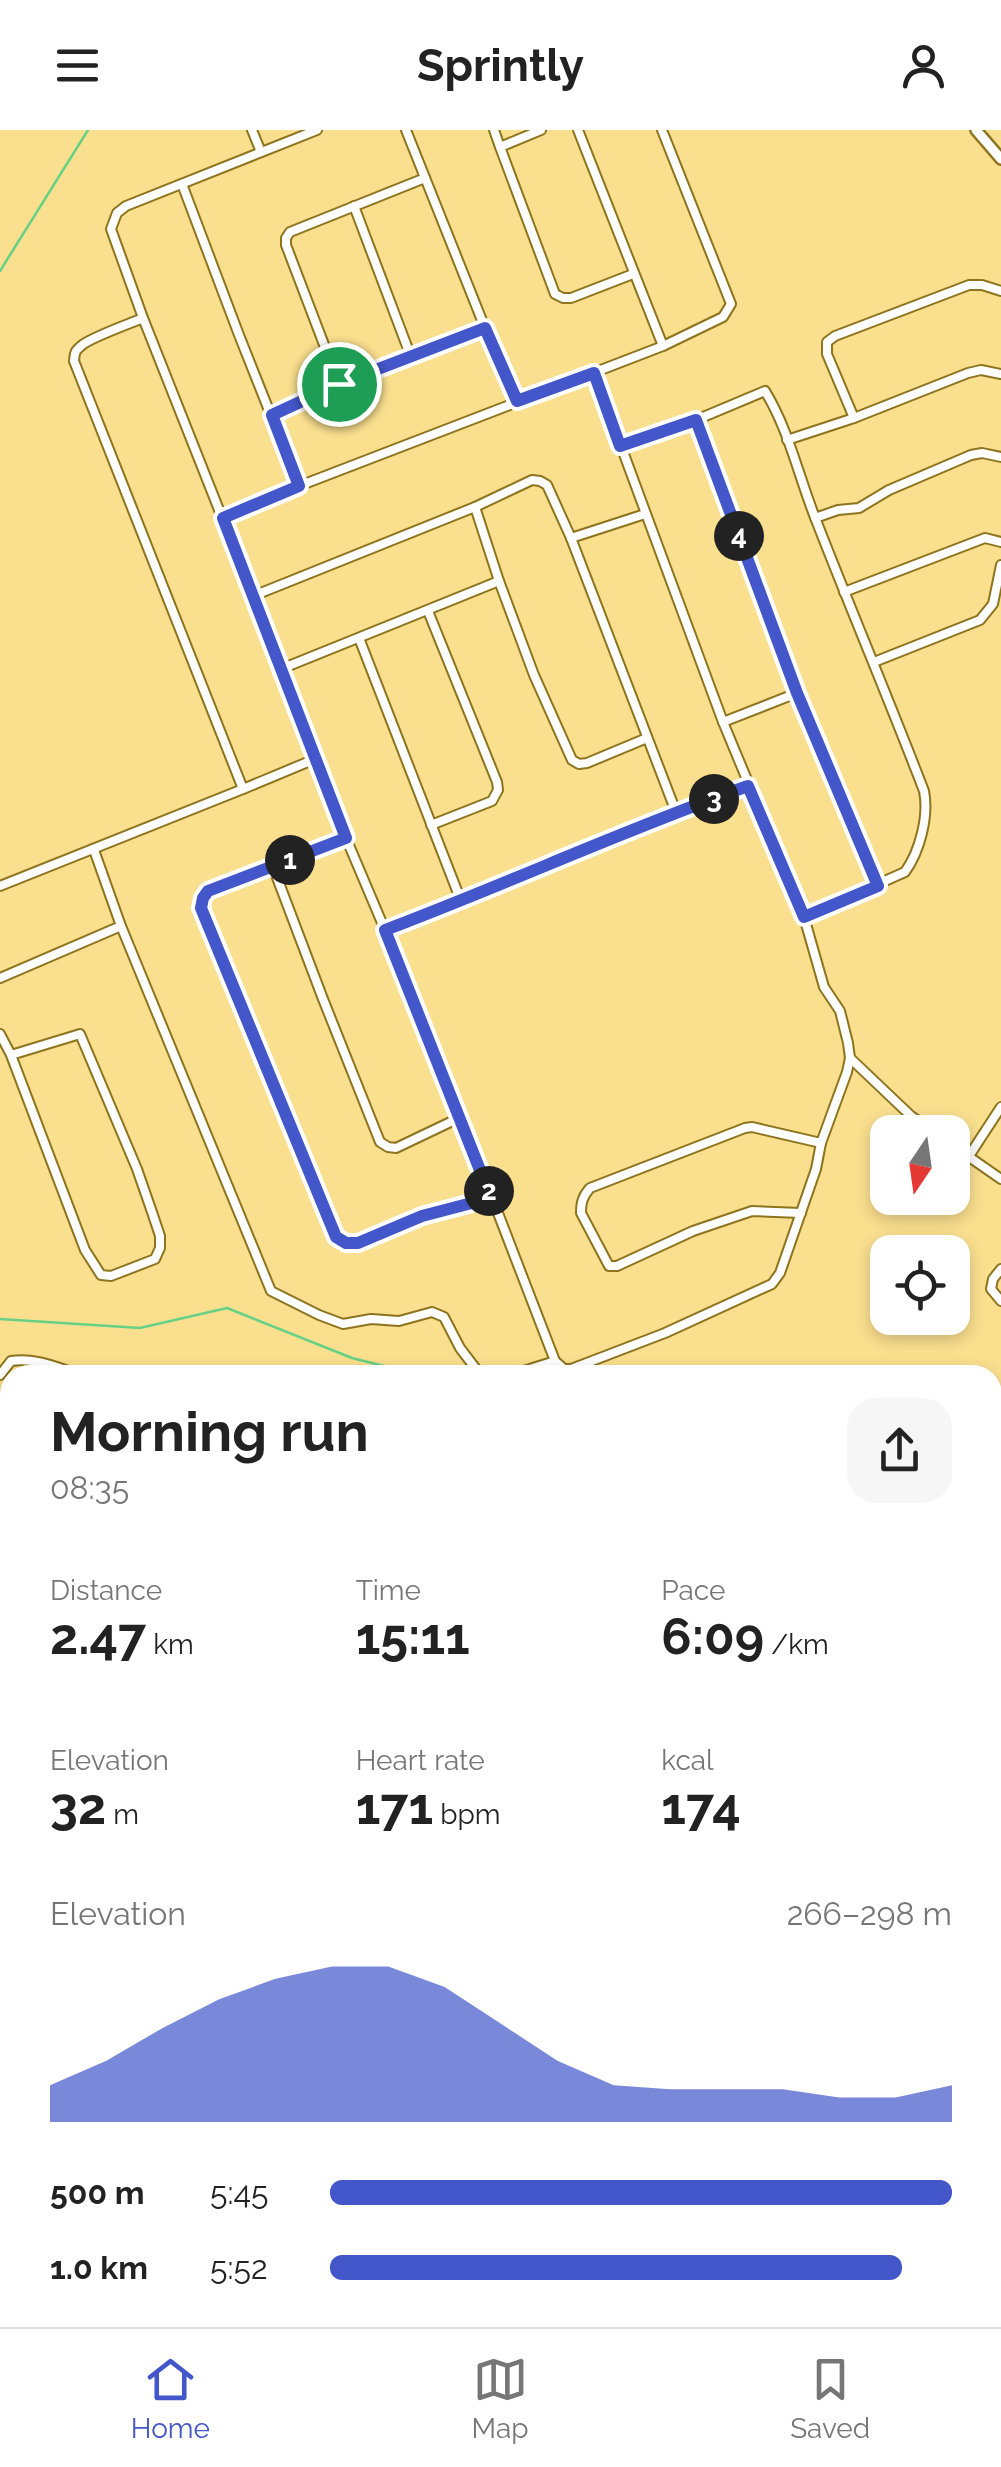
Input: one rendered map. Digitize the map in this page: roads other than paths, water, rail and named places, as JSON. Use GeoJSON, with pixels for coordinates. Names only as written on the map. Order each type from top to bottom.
{"type":"FeatureCollection","features":[{"type":"Feature","properties":{"kind":"street"},"geometry":{"type":"LineString","coordinates":[[252,130],[261,152]]}},
{"type":"Feature","properties":{"kind":"street"},"geometry":{"type":"LineString","coordinates":[[317,130],[126,206],[117,213],[112,230],[142,318],[346,838],[560,1365]]}},
{"type":"Feature","properties":{"kind":"street"},"geometry":{"type":"LineString","coordinates":[[406,130],[517,401]]}},
{"type":"Feature","properties":{"kind":"street"},"geometry":{"type":"LineString","coordinates":[[494,130],[555,294],[572,298],[633,274]]}},
{"type":"Feature","properties":{"kind":"street"},"geometry":{"type":"LineString","coordinates":[[500,147],[541,130]]}},
{"type":"Feature","properties":{"kind":"street"},"geometry":{"type":"LineString","coordinates":[[578,130],[663,346]]}},
{"type":"Feature","properties":{"kind":"street"},"geometry":{"type":"LineString","coordinates":[[223,518],[663,346],[723,317],[731,304],[662,130]]}},
{"type":"Feature","properties":{"kind":"street"},"geometry":{"type":"LineString","coordinates":[[976,130],[1001,160]]}},
{"type":"Feature","properties":{"kind":"street"},"geometry":{"type":"LineString","coordinates":[[339,384],[286,238],[290,232],[425,178]]}},
{"type":"Feature","properties":{"kind":"street"},"geometry":{"type":"LineString","coordinates":[[182,184],[299,486]]}},
{"type":"Feature","properties":{"kind":"street"},"geometry":{"type":"LineString","coordinates":[[354,206],[412,357]]}},
{"type":"Feature","properties":{"kind":"street"},"geometry":{"type":"LineString","coordinates":[[854,418],[827,354],[827,342],[970,286],[1001,291]]}},
{"type":"Feature","properties":{"kind":"street"},"geometry":{"type":"LineString","coordinates":[[142,318],[88,342],[79,348],[74,361],[243,790]]}},
{"type":"Feature","properties":{"kind":"street"},"geometry":{"type":"LineString","coordinates":[[272,415],[339,384],[485,328]]}},
{"type":"Feature","properties":{"kind":"street"},"geometry":{"type":"LineString","coordinates":[[787,440],[968,373],[982,370],[1001,374]]}},
{"type":"Feature","properties":{"kind":"street"},"geometry":{"type":"LineString","coordinates":[[584,1365],[772,1284],[780,1273],[816,1170],[850,1058],[840,1011],[824,986],[804,917],[748,786],[594,373]]}},
{"type":"Feature","properties":{"kind":"street"},"geometry":{"type":"LineString","coordinates":[[620,446],[765,392],[874,662],[924,791],[927,812],[905,872],[804,917]]}},
{"type":"Feature","properties":{"kind":"street"},"geometry":{"type":"LineString","coordinates":[[696,420],[797,693],[878,886]]}},
{"type":"Feature","properties":{"kind":"street"},"geometry":{"type":"LineString","coordinates":[[815,518],[859,508],[889,490],[971,455],[982,452],[1001,457]]}},
{"type":"Feature","properties":{"kind":"street"},"geometry":{"type":"LineString","coordinates":[[254,596],[532,480],[540,481],[547,485],[570,538],[676,812]]}},
{"type":"Feature","properties":{"kind":"street"},"geometry":{"type":"LineString","coordinates":[[474,507],[534,675],[572,760],[588,763],[647,738]]}},
{"type":"Feature","properties":{"kind":"street"},"geometry":{"type":"LineString","coordinates":[[570,538],[645,514]]}},
{"type":"Feature","properties":{"kind":"street"},"geometry":{"type":"LineString","coordinates":[[844,592],[985,538],[1001,542]]}},
{"type":"Feature","properties":{"kind":"street"},"geometry":{"type":"LineString","coordinates":[[874,662],[980,620],[993,604],[1001,564]]}},
{"type":"Feature","properties":{"kind":"street"},"geometry":{"type":"LineString","coordinates":[[281,669],[499,581]]}},
{"type":"Feature","properties":{"kind":"street"},"geometry":{"type":"LineString","coordinates":[[428,611],[498,790],[492,801],[431,825]]}},
{"type":"Feature","properties":{"kind":"street"},"geometry":{"type":"LineString","coordinates":[[359,638],[462,901]]}},
{"type":"Feature","properties":{"kind":"street"},"geometry":{"type":"LineString","coordinates":[[724,722],[797,693]]}},
{"type":"Feature","properties":{"kind":"street"},"geometry":{"type":"LineString","coordinates":[[0,886],[315,759]]}},
{"type":"Feature","properties":{"kind":"street"},"geometry":{"type":"LineString","coordinates":[[385,930],[748,786]]}},
{"type":"Feature","properties":{"kind":"street"},"geometry":{"type":"LineString","coordinates":[[346,838],[208,891],[201,908],[336,1237],[346,1243],[358,1243],[422,1216],[491,1198]]}},
{"type":"Feature","properties":{"kind":"street"},"geometry":{"type":"LineString","coordinates":[[94,850],[121,926],[271,1291],[343,1324],[372,1319],[399,1321],[438,1313],[472,1365]]}},
{"type":"Feature","properties":{"kind":"street"},"geometry":{"type":"LineString","coordinates":[[273,866],[380,1142],[396,1148],[461,1117]]}},
{"type":"Feature","properties":{"kind":"street"},"geometry":{"type":"LineString","coordinates":[[0,978],[121,926]]}},
{"type":"Feature","properties":{"kind":"street"},"geometry":{"type":"LineString","coordinates":[[0,1034],[93,1266],[101,1275],[111,1276],[154,1259],[160,1248],[160,1236],[153,1214],[80,1034],[11,1054]]}},
{"type":"Feature","properties":{"kind":"street"},"geometry":{"type":"LineString","coordinates":[[850,1058],[910,1115]]}},
{"type":"Feature","properties":{"kind":"street"},"geometry":{"type":"LineString","coordinates":[[970,1154],[1001,1107]]}},
{"type":"Feature","properties":{"kind":"street"},"geometry":{"type":"LineString","coordinates":[[801,1213],[752,1212],[693,1231],[617,1266],[609,1266],[581,1213],[581,1204],[590,1188],[745,1128],[822,1143]]}},
{"type":"Feature","properties":{"kind":"street"},"geometry":{"type":"LineString","coordinates":[[970,1157],[1001,1179]]}},
{"type":"Feature","properties":{"kind":"street"},"geometry":{"type":"LineString","coordinates":[[1001,1269],[991,1289],[1001,1301]]}},
{"type":"Feature","properties":{"kind":"street"},"geometry":{"type":"LineString","coordinates":[[8,1365],[21,1359],[50,1365]]}},
{"type":"Feature","properties":{"kind":"street"},"geometry":{"type":"LineString","coordinates":[[542,1365],[555,1361]]}},
{"type":"Feature","properties":{"kind":"waterway"},"geometry":{"type":"LineString","coordinates":[[0,271],[88,130]]}},
{"type":"Feature","properties":{"kind":"waterway"},"geometry":{"type":"LineString","coordinates":[[0,1319],[140,1328],[227,1308],[352,1358],[380,1365]]}}]}
